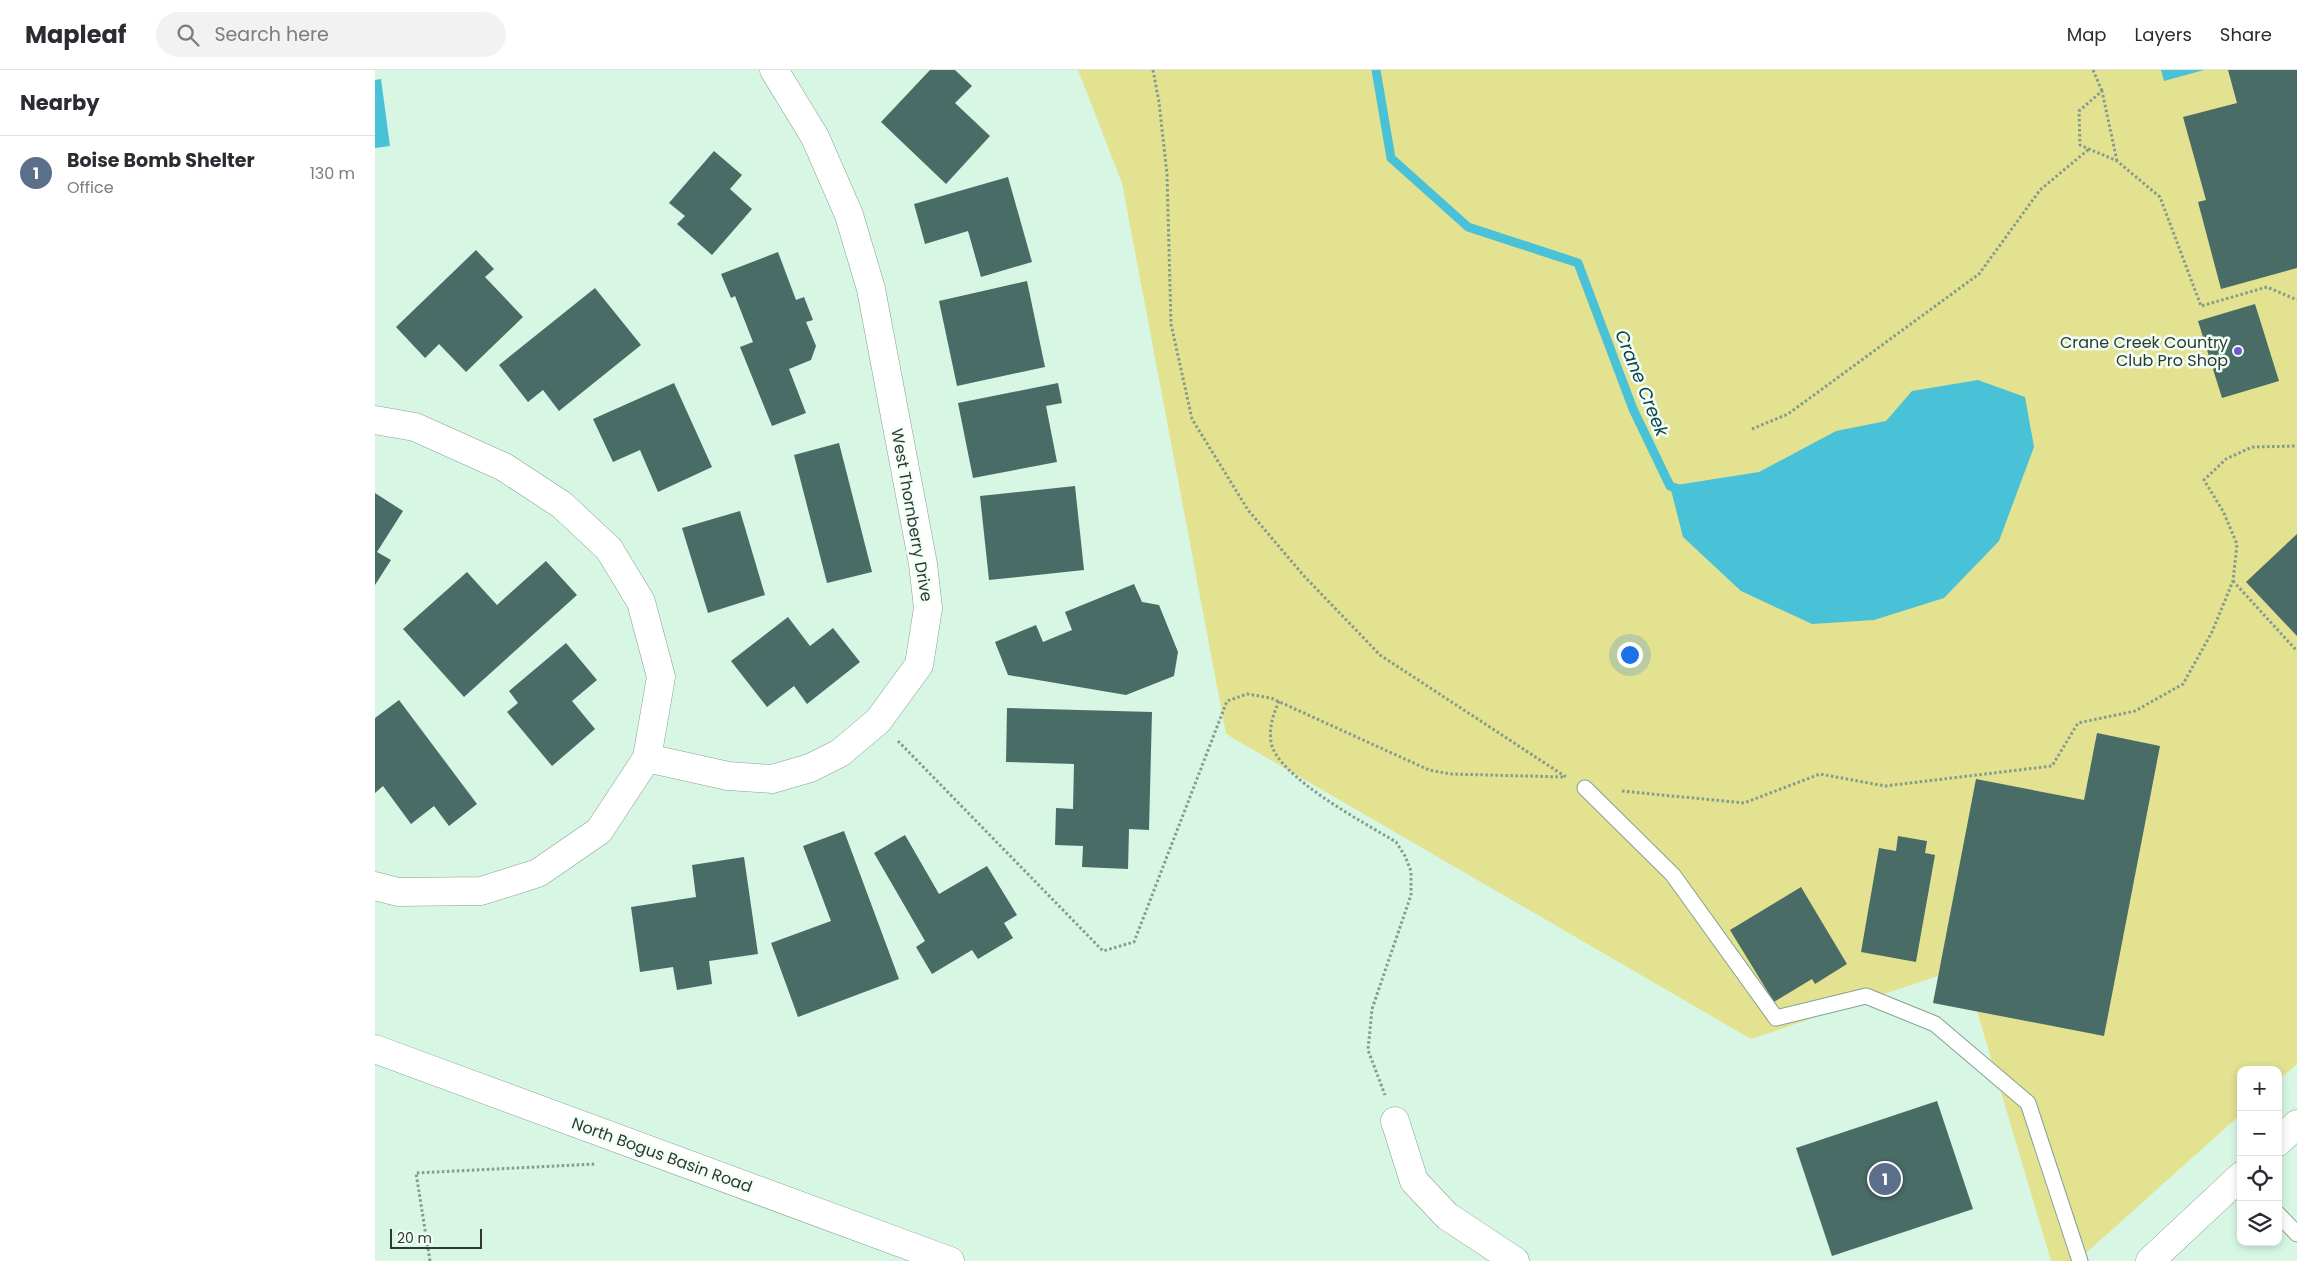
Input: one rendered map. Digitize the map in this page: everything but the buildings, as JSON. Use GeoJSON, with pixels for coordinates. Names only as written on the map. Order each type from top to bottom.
{"type":"FeatureCollection","features":[{"type":"Feature","properties":{"kind":"street","name":"West Thornberry Drive"},"geometry":{"type":"LineString","coordinates":[[647,758],[728,776],[772,779],[810,768],[840,753],[878,721],[919,665],[927,608],[923,564],[871,289],[849,215],[815,137],[774,70]]}},
{"type":"Feature","properties":{"kind":"street"},"geometry":{"type":"LineString","coordinates":[[375,420],[415,427],[504,467],[562,505],[609,549],[641,602],[661,677],[647,758],[599,831],[538,873],[481,891],[398,892],[375,886]]}},
{"type":"Feature","properties":{"kind":"street","name":"North Bogus Basin Road"},"geometry":{"type":"LineString","coordinates":[[375,1049],[950,1261]]}},
{"type":"Feature","properties":{"kind":"street"},"geometry":{"type":"LineString","coordinates":[[1395,1121],[1414,1181],[1447,1216],[1515,1261]]}},
{"type":"Feature","properties":{"kind":"street"},"geometry":{"type":"LineString","coordinates":[[2282,1138],[2297,1124]]}},
{"type":"Feature","properties":{"kind":"street"},"geometry":{"type":"LineString","coordinates":[[2150,1261],[2237,1180]]}},
{"type":"Feature","properties":{"kind":"lane"},"geometry":{"type":"LineString","coordinates":[[1585,788],[1673,875],[1777,1018],[1866,996],[1935,1024],[2028,1103],[2080,1261]]}},
{"type":"Feature","properties":{"kind":"lane"},"geometry":{"type":"LineString","coordinates":[[2282,1218],[2297,1234]]}},
{"type":"Feature","properties":{"kind":"path"},"geometry":{"type":"LineString","coordinates":[[1153,70],[1159,102],[1167,174],[1171,324],[1192,419],[1248,510],[1303,576],[1380,655],[1585,788],[1744,802],[1821,774],[1885,786],[2052,766],[2078,723],[2135,711],[2183,684],[2212,632],[2233,580],[2237,544],[2223,511],[2204,480],[2226,459],[2252,447],[2297,446]]}},
{"type":"Feature","properties":{"kind":"path"},"geometry":{"type":"LineString","coordinates":[[2093,70],[2102,91],[2117,161]]}},
{"type":"Feature","properties":{"kind":"path"},"geometry":{"type":"LineString","coordinates":[[2102,91],[2079,111],[2079,145],[2117,161],[2160,197],[2201,306],[2267,288],[2297,300]]}},
{"type":"Feature","properties":{"kind":"path"},"geometry":{"type":"LineString","coordinates":[[1752,429],[1788,414],[1979,274],[2040,190],[2089,149]]}},
{"type":"Feature","properties":{"kind":"path"},"geometry":{"type":"LineString","coordinates":[[2233,580],[2297,651]]}},
{"type":"Feature","properties":{"kind":"path"},"geometry":{"type":"LineString","coordinates":[[878,721],[1103,951],[1134,942],[1227,701],[1247,694],[1271,698],[1429,770],[1451,774],[1566,777]]}},
{"type":"Feature","properties":{"kind":"path"},"geometry":{"type":"LineString","coordinates":[[1279,701],[1270,724],[1271,744],[1282,763],[1296,778],[1396,842],[1405,856],[1411,871],[1411,895],[1372,1009],[1368,1050],[1395,1121]]}},
{"type":"Feature","properties":{"kind":"path"},"geometry":{"type":"LineString","coordinates":[[430,1261],[416,1173],[599,1164]]}},
{"type":"Feature","properties":{"kind":"shaded area"},"geometry":{"type":"Polygon","coordinates":[[[1078,70],[2297,70],[2297,1064],[2282,1077],[2282,1066],[2237,1066],[2237,1118],[2077,1261],[2051,1261],[1964,967],[1751,1039],[1226,734],[1122,183],[1078,70]]]}},
{"type":"Feature","properties":{"kind":"water"},"geometry":{"type":"Polygon","coordinates":[[[2161,70],[2204,70],[2164,81],[2161,70]]]}},
{"type":"Feature","properties":{"kind":"water"},"geometry":{"type":"Polygon","coordinates":[[[381,79],[390,146],[375,148],[375,80],[381,79]]]}},
{"type":"Feature","properties":{"kind":"water"},"geometry":{"type":"Polygon","coordinates":[[[1978,380],[2025,397],[2034,447],[1999,541],[1944,598],[1874,620],[1812,624],[1741,591],[1683,537],[1670,486],[1759,472],[1836,431],[1886,421],[1912,391],[1978,380]]]}},
{"type":"Feature","properties":{"kind":"waterway","name":"Crane Creek"},"geometry":{"type":"LineString","coordinates":[[1376,70],[1391,158],[1468,227],[1578,263],[1633,409],[1670,486],[1681,490]]}},
{"type":"Feature","properties":{"kind":"place","name":"Crane Creek Country Club Pro Shop"},"geometry":{"type":"Point","coordinates":[2238,351]}},
{"type":"Feature","properties":{"kind":"place","name":"Boise Bomb Shelter"},"geometry":{"type":"Point","coordinates":[1885,1179]}}]}
